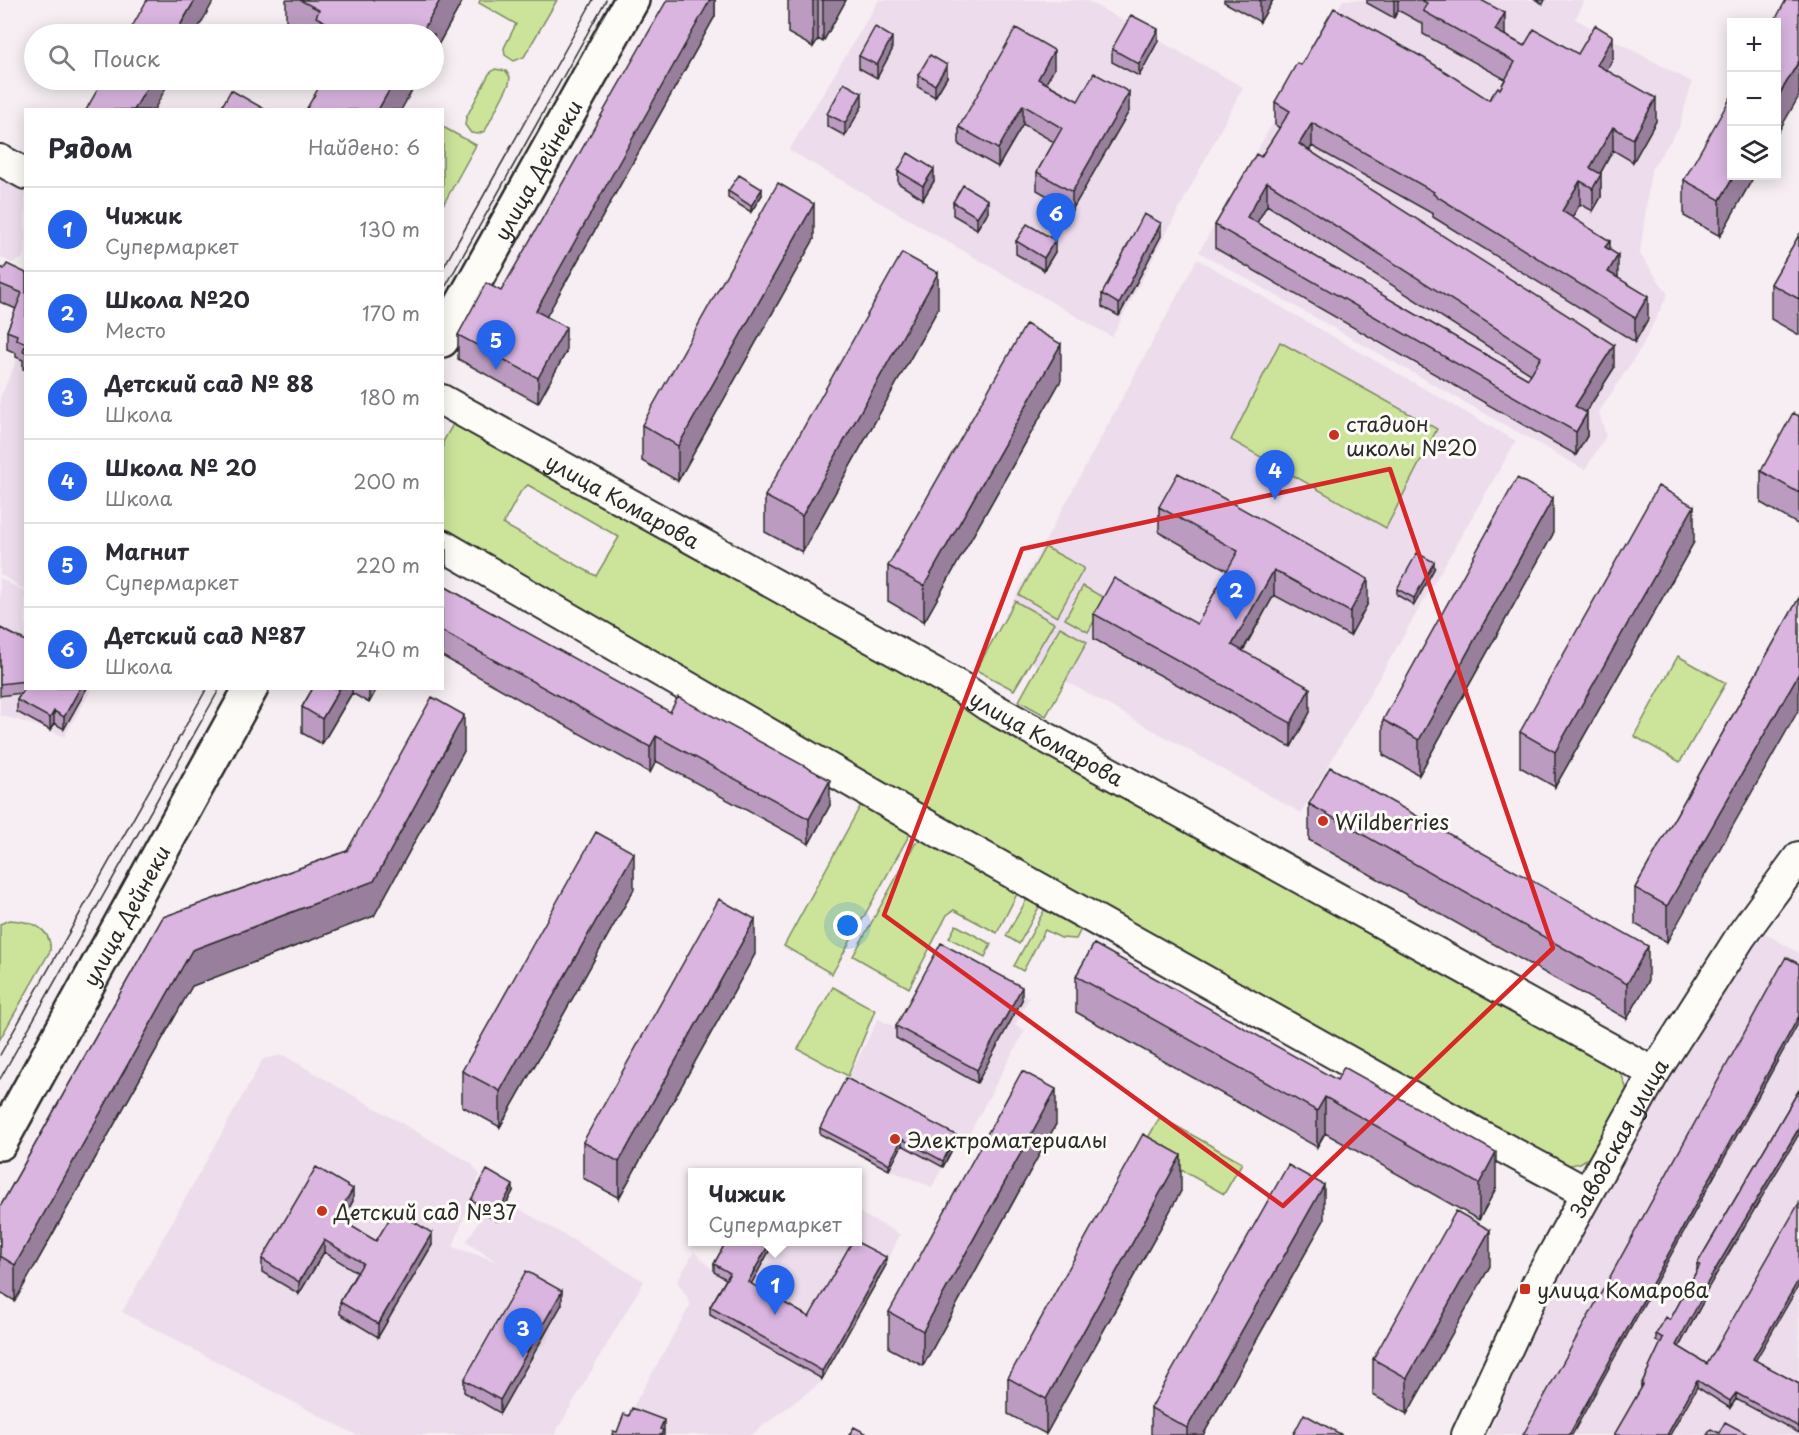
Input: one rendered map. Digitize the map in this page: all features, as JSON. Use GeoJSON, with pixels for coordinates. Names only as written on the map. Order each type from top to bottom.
{"type":"FeatureCollection","features":[{"type":"Feature","properties":{"kind":"main road","name":"улица Дейнеки"},"geometry":{"type":"LineString","coordinates":[[444,336],[632,0]]}},
{"type":"Feature","properties":{"kind":"main road","name":"улица Дейнеки"},"geometry":{"type":"LineString","coordinates":[[0,1143],[250,690]]}},
{"type":"Feature","properties":{"kind":"street"},"geometry":{"type":"LineString","coordinates":[[0,160],[24,173]]}},
{"type":"Feature","properties":{"kind":"street","name":"улица Комарова"},"geometry":{"type":"LineString","coordinates":[[444,401],[962,688],[987,705],[1654,1073]]}},
{"type":"Feature","properties":{"kind":"street"},"geometry":{"type":"LineString","coordinates":[[444,546],[923,823],[1587,1193]]}},
{"type":"Feature","properties":{"kind":"street","name":"Заводская улица"},"geometry":{"type":"LineString","coordinates":[[1467,1435],[1538,1282],[1654,1073],[1741,936],[1799,857]]}},
{"type":"Feature","properties":{"kind":"highlighted area"},"geometry":{"type":"Polygon","coordinates":[[[1390,469],[1553,948],[1283,1206],[884,915],[1022,549],[1390,469]]]}},
{"type":"Feature","properties":{"kind":"shaded area"},"geometry":{"type":"Polygon","coordinates":[[[879,0],[1086,0],[1243,87],[1112,337],[789,150],[879,0]]]}},
{"type":"Feature","properties":{"kind":"shaded area"},"geometry":{"type":"Polygon","coordinates":[[[1343,0],[1585,0],[1575,19],[1692,82],[1679,128],[1651,170],[1640,254],[1668,294],[1641,348],[1599,412],[1606,436],[1585,470],[1199,252],[1343,0]]]}},
{"type":"Feature","properties":{"kind":"shaded area"},"geometry":{"type":"Polygon","coordinates":[[[0,169],[24,182],[24,254],[22,259],[12,263],[0,257],[0,169]]]}},
{"type":"Feature","properties":{"kind":"shaded area"},"geometry":{"type":"Polygon","coordinates":[[[1197,259],[1516,441],[1301,813],[992,640],[1197,259]]]}},
{"type":"Feature","properties":{"kind":"shaded area"},"geometry":{"type":"Polygon","coordinates":[[[24,343],[24,589],[0,574],[0,398],[24,343]]]}},
{"type":"Feature","properties":{"kind":"shaded area"},"geometry":{"type":"Polygon","coordinates":[[[0,578],[24,591],[24,690],[91,690],[64,737],[50,730],[0,715],[0,578]]]}},
{"type":"Feature","properties":{"kind":"shaded area"},"geometry":{"type":"Polygon","coordinates":[[[1759,930],[1799,953],[1799,1435],[1488,1435],[1559,1264],[1644,1117],[1759,930]]]}},
{"type":"Feature","properties":{"kind":"shaded area"},"geometry":{"type":"Polygon","coordinates":[[[942,951],[1029,998],[1015,1025],[1025,1030],[966,1140],[956,1142],[932,1187],[889,1170],[820,1134],[878,1019],[897,1028],[942,951]]]}},
{"type":"Feature","properties":{"kind":"shaded area","name":"Детский сад №37"},"geometry":{"type":"Polygon","coordinates":[[[283,1055],[471,1163],[480,1175],[453,1247],[496,1261],[466,1242],[495,1195],[644,1281],[554,1435],[356,1435],[122,1312],[263,1059],[283,1055]]]}},
{"type":"Feature","properties":{"kind":"shaded area"},"geometry":{"type":"Polygon","coordinates":[[[862,1214],[900,1234],[886,1265],[822,1379],[823,1381],[751,1435],[630,1435],[620,1430],[691,1304],[677,1281],[694,1252],[714,1271],[728,1246],[862,1246],[862,1214]]]}},
{"type":"Feature","properties":{"kind":"green space"},"geometry":{"type":"Polygon","coordinates":[[[480,0],[557,0],[524,57],[514,61],[505,55],[504,48],[516,24],[479,3],[480,0]]]}},
{"type":"Feature","properties":{"kind":"green space"},"geometry":{"type":"Polygon","coordinates":[[[495,69],[506,71],[510,77],[509,84],[485,131],[478,134],[471,133],[465,125],[466,118],[489,74],[495,69]]]}},
{"type":"Feature","properties":{"kind":"green space"},"geometry":{"type":"Polygon","coordinates":[[[444,128],[476,145],[444,203],[444,128]]]}},
{"type":"Feature","properties":{"kind":"green space","name":"стадион школы №20"},"geometry":{"type":"Polygon","coordinates":[[[1280,342],[1437,429],[1386,528],[1231,440],[1280,342]]]}},
{"type":"Feature","properties":{"kind":"green space"},"geometry":{"type":"Polygon","coordinates":[[[457,417],[1620,1070],[1628,1093],[1597,1153],[1580,1163],[1562,1167],[444,539],[444,440],[457,417]],[[528,485],[521,491],[503,524],[596,576],[619,537],[528,485]]]}},
{"type":"Feature","properties":{"kind":"green space"},"geometry":{"type":"Polygon","coordinates":[[[1045,547],[1084,568],[1057,617],[1019,595],[1045,547]]]}},
{"type":"Feature","properties":{"kind":"green space"},"geometry":{"type":"Polygon","coordinates":[[[1083,586],[1106,599],[1088,632],[1065,619],[1083,586]]]}},
{"type":"Feature","properties":{"kind":"green space"},"geometry":{"type":"Polygon","coordinates":[[[1015,601],[1054,623],[1014,690],[976,670],[1015,601]]]}},
{"type":"Feature","properties":{"kind":"green space"},"geometry":{"type":"Polygon","coordinates":[[[1060,627],[1087,642],[1046,716],[1019,701],[1060,627]]]}},
{"type":"Feature","properties":{"kind":"green space"},"geometry":{"type":"Polygon","coordinates":[[[1678,656],[1726,683],[1680,762],[1634,736],[1678,656]]]}},
{"type":"Feature","properties":{"kind":"green space"},"geometry":{"type":"Polygon","coordinates":[[[862,803],[912,830],[832,974],[784,946],[862,803]]]}},
{"type":"Feature","properties":{"kind":"green space"},"geometry":{"type":"Polygon","coordinates":[[[925,837],[1018,892],[997,933],[954,910],[947,915],[909,988],[853,956],[916,842],[925,837]]]}},
{"type":"Feature","properties":{"kind":"green space"},"geometry":{"type":"Polygon","coordinates":[[[1027,899],[1039,907],[1019,944],[1006,936],[1027,899]]]}},
{"type":"Feature","properties":{"kind":"green space"},"geometry":{"type":"Polygon","coordinates":[[[1046,907],[1082,927],[1076,939],[1061,938],[1045,930],[1023,971],[1014,966],[1046,907]]]}},
{"type":"Feature","properties":{"kind":"green space"},"geometry":{"type":"Polygon","coordinates":[[[9,920],[25,922],[38,927],[47,936],[50,951],[0,1039],[0,924],[9,920]]]}},
{"type":"Feature","properties":{"kind":"green space"},"geometry":{"type":"Polygon","coordinates":[[[956,925],[991,944],[985,957],[949,938],[956,925]]]}},
{"type":"Feature","properties":{"kind":"green space"},"geometry":{"type":"Polygon","coordinates":[[[833,987],[875,1010],[848,1076],[798,1049],[833,987]]]}},
{"type":"Feature","properties":{"kind":"green space"},"geometry":{"type":"Polygon","coordinates":[[[1160,1117],[1242,1163],[1224,1194],[1142,1148],[1160,1117]]]}},
{"type":"Feature","properties":{"kind":"building"},"geometry":{"type":"Polygon","coordinates":[[[147,0],[195,0],[181,24],[134,24],[147,0]]]}},
{"type":"Feature","properties":{"kind":"building"},"geometry":{"type":"Polygon","coordinates":[[[300,0],[440,0],[427,24],[329,24],[316,17],[319,10],[300,0]]]}},
{"type":"Feature","properties":{"kind":"building"},"geometry":{"type":"Polygon","coordinates":[[[667,0],[710,0],[536,311],[566,327],[538,378],[458,335],[486,283],[501,291],[667,0]]]}},
{"type":"Feature","properties":{"kind":"building"},"geometry":{"type":"Polygon","coordinates":[[[1421,0],[1481,0],[1505,13],[1495,30],[1524,46],[1534,29],[1578,54],[1595,25],[1613,36],[1597,65],[1656,98],[1633,139],[1613,127],[1590,168],[1601,174],[1593,188],[1580,181],[1562,211],[1610,241],[1605,247],[1618,255],[1608,272],[1648,296],[1635,318],[1433,194],[1434,192],[1312,123],[1299,144],[1614,345],[1575,406],[1587,413],[1576,432],[1215,225],[1256,154],[1261,157],[1290,111],[1275,102],[1297,63],[1301,65],[1334,8],[1424,58],[1489,100],[1498,87],[1500,89],[1515,62],[1423,11],[1427,3],[1421,0]],[[1267,182],[1247,217],[1528,379],[1541,357],[1267,182]]]}},
{"type":"Feature","properties":{"kind":"building"},"geometry":{"type":"Polygon","coordinates":[[[1786,0],[1799,0],[1799,61],[1781,92],[1781,18],[1776,18],[1786,0]]]}},
{"type":"Feature","properties":{"kind":"building"},"geometry":{"type":"Polygon","coordinates":[[[1131,15],[1158,29],[1139,64],[1112,49],[1131,15]]]}},
{"type":"Feature","properties":{"kind":"building"},"geometry":{"type":"Polygon","coordinates":[[[875,27],[892,37],[877,65],[859,56],[875,27]]]}},
{"type":"Feature","properties":{"kind":"building"},"geometry":{"type":"Polygon","coordinates":[[[1016,28],[1054,50],[1038,79],[1078,101],[1094,73],[1129,92],[1072,192],[1037,172],[1062,128],[1023,105],[998,149],[959,127],[1016,28]]]}},
{"type":"Feature","properties":{"kind":"building"},"geometry":{"type":"Polygon","coordinates":[[[930,55],[947,65],[935,85],[918,75],[930,55]]]}},
{"type":"Feature","properties":{"kind":"building"},"geometry":{"type":"Polygon","coordinates":[[[844,83],[862,93],[845,123],[827,114],[844,83]]]}},
{"type":"Feature","properties":{"kind":"building"},"geometry":{"type":"Polygon","coordinates":[[[97,90],[145,90],[135,108],[87,108],[97,90]]]}},
{"type":"Feature","properties":{"kind":"building"},"geometry":{"type":"Polygon","coordinates":[[[231,90],[262,108],[221,108],[231,90]]]}},
{"type":"Feature","properties":{"kind":"building"},"geometry":{"type":"Polygon","coordinates":[[[317,90],[389,90],[379,108],[307,108],[317,90]]]}},
{"type":"Feature","properties":{"kind":"building"},"geometry":{"type":"Polygon","coordinates":[[[1727,104],[1727,180],[1732,180],[1720,200],[1684,180],[1727,104]]]}},
{"type":"Feature","properties":{"kind":"building"},"geometry":{"type":"Polygon","coordinates":[[[908,153],[934,169],[923,186],[898,171],[908,153]]]}},
{"type":"Feature","properties":{"kind":"building"},"geometry":{"type":"Polygon","coordinates":[[[739,175],[762,189],[751,206],[728,191],[739,175]]]}},
{"type":"Feature","properties":{"kind":"building"},"geometry":{"type":"Polygon","coordinates":[[[778,183],[814,204],[678,446],[642,425],[778,183]]]}},
{"type":"Feature","properties":{"kind":"building"},"geometry":{"type":"Polygon","coordinates":[[[963,185],[988,200],[977,217],[953,202],[963,185]]]}},
{"type":"Feature","properties":{"kind":"building"},"geometry":{"type":"Polygon","coordinates":[[[1144,214],[1161,223],[1119,304],[1102,294],[1144,214]]]}},
{"type":"Feature","properties":{"kind":"building"},"geometry":{"type":"Polygon","coordinates":[[[1027,224],[1055,240],[1044,258],[1016,241],[1027,224]]]}},
{"type":"Feature","properties":{"kind":"building"},"geometry":{"type":"Polygon","coordinates":[[[1799,235],[1799,299],[1771,284],[1799,235]]]}},
{"type":"Feature","properties":{"kind":"building"},"geometry":{"type":"Polygon","coordinates":[[[902,253],[938,273],[802,516],[765,496],[902,253]]]}},
{"type":"Feature","properties":{"kind":"building"},"geometry":{"type":"Polygon","coordinates":[[[7,264],[24,272],[24,342],[16,339],[17,335],[7,331],[22,293],[0,284],[0,267],[4,269],[7,264]]]}},
{"type":"Feature","properties":{"kind":"building"},"geometry":{"type":"Polygon","coordinates":[[[1026,324],[1061,344],[924,586],[888,566],[1026,324]]]}},
{"type":"Feature","properties":{"kind":"building"},"geometry":{"type":"Polygon","coordinates":[[[1793,413],[1799,416],[1799,493],[1761,471],[1793,413]]]}},
{"type":"Feature","properties":{"kind":"building"},"geometry":{"type":"Polygon","coordinates":[[[1178,473],[1368,579],[1350,612],[1274,570],[1232,645],[1310,688],[1291,723],[1094,614],[1114,578],[1197,624],[1238,551],[1159,507],[1178,473]]]}},
{"type":"Feature","properties":{"kind":"building"},"geometry":{"type":"Polygon","coordinates":[[[1517,478],[1553,498],[1419,740],[1383,720],[1517,478]]]}},
{"type":"Feature","properties":{"kind":"building"},"geometry":{"type":"Polygon","coordinates":[[[1658,486],[1694,506],[1555,752],[1520,732],[1658,486]]]}},
{"type":"Feature","properties":{"kind":"building"},"geometry":{"type":"Polygon","coordinates":[[[1417,553],[1434,562],[1414,598],[1397,589],[1417,553]]]}},
{"type":"Feature","properties":{"kind":"building"},"geometry":{"type":"Polygon","coordinates":[[[444,586],[670,712],[678,697],[830,780],[809,819],[656,736],[650,747],[444,632],[444,586]]]}},
{"type":"Feature","properties":{"kind":"building"},"geometry":{"type":"Polygon","coordinates":[[[1799,598],[1799,673],[1667,906],[1635,888],[1799,598]]]}},
{"type":"Feature","properties":{"kind":"building"},"geometry":{"type":"Polygon","coordinates":[[[0,628],[24,640],[24,681],[0,684],[0,628]]]}},
{"type":"Feature","properties":{"kind":"building"},"geometry":{"type":"Polygon","coordinates":[[[24,688],[79,690],[64,717],[54,711],[50,718],[17,700],[24,688]]]}},
{"type":"Feature","properties":{"kind":"building"},"geometry":{"type":"Polygon","coordinates":[[[312,690],[339,690],[322,719],[302,707],[312,690]]]}},
{"type":"Feature","properties":{"kind":"building"},"geometry":{"type":"Polygon","coordinates":[[[432,697],[464,715],[374,881],[192,950],[15,1265],[0,1256],[0,1207],[163,917],[347,851],[432,697]]]}},
{"type":"Feature","properties":{"kind":"building"},"geometry":{"type":"Polygon","coordinates":[[[1330,767],[1648,946],[1627,984],[1309,804],[1330,767]]]}},
{"type":"Feature","properties":{"kind":"building"},"geometry":{"type":"Polygon","coordinates":[[[596,832],[634,853],[500,1091],[462,1071],[596,832]]]}},
{"type":"Feature","properties":{"kind":"building"},"geometry":{"type":"Polygon","coordinates":[[[719,899],[755,919],[619,1162],[583,1142],[719,899]]]}},
{"type":"Feature","properties":{"kind":"building"},"geometry":{"type":"Polygon","coordinates":[[[941,943],[1022,987],[977,1070],[896,1026],[941,943]]]}},
{"type":"Feature","properties":{"kind":"building"},"geometry":{"type":"Polygon","coordinates":[[[1094,944],[1337,1080],[1344,1067],[1496,1152],[1479,1184],[1325,1097],[1317,1111],[1076,976],[1094,944]]]}},
{"type":"Feature","properties":{"kind":"building"},"geometry":{"type":"Polygon","coordinates":[[[1786,957],[1799,964],[1799,1016],[1569,1435],[1523,1435],[1786,957]]]}},
{"type":"Feature","properties":{"kind":"building"},"geometry":{"type":"Polygon","coordinates":[[[1022,1071],[1056,1089],[923,1331],[889,1312],[1022,1071]]]}},
{"type":"Feature","properties":{"kind":"building"},"geometry":{"type":"Polygon","coordinates":[[[846,1078],[956,1135],[943,1161],[902,1139],[889,1164],[820,1128],[846,1078]]]}},
{"type":"Feature","properties":{"kind":"building"},"geometry":{"type":"Polygon","coordinates":[[[1799,1090],[1799,1128],[1702,1292],[1704,1294],[1676,1345],[1707,1364],[1799,1203],[1799,1279],[1753,1359],[1799,1384],[1799,1427],[1736,1393],[1730,1401],[1697,1380],[1667,1435],[1614,1435],[1643,1385],[1641,1385],[1663,1338],[1656,1334],[1666,1317],[1670,1320],[1700,1265],[1697,1264],[1799,1090]]]}},
{"type":"Feature","properties":{"kind":"building"},"geometry":{"type":"Polygon","coordinates":[[[1143,1134],[1181,1155],[1046,1399],[1008,1378],[1143,1134]]]}},
{"type":"Feature","properties":{"kind":"building"},"geometry":{"type":"Polygon","coordinates":[[[1288,1165],[1324,1185],[1187,1428],[1151,1408],[1288,1165]]]}},
{"type":"Feature","properties":{"kind":"building"},"geometry":{"type":"Polygon","coordinates":[[[316,1167],[353,1189],[336,1217],[376,1241],[395,1210],[432,1233],[378,1324],[340,1302],[363,1263],[324,1240],[299,1282],[262,1259],[316,1167]]]}},
{"type":"Feature","properties":{"kind":"building"},"geometry":{"type":"Polygon","coordinates":[[[487,1170],[513,1185],[497,1214],[471,1200],[487,1170]]]}},
{"type":"Feature","properties":{"kind":"building"},"geometry":{"type":"Polygon","coordinates":[[[1456,1211],[1490,1230],[1407,1378],[1373,1359],[1456,1211]]]}},
{"type":"Feature","properties":{"kind":"building"},"geometry":{"type":"Polygon","coordinates":[[[862,1245],[886,1257],[822,1371],[710,1307],[730,1273],[714,1264],[724,1246],[768,1246],[748,1282],[809,1317],[850,1246],[862,1245]]]}},
{"type":"Feature","properties":{"kind":"building"},"geometry":{"type":"Polygon","coordinates":[[[526,1271],[562,1291],[500,1400],[464,1380],[526,1271]]]}},
{"type":"Feature","properties":{"kind":"building"},"geometry":{"type":"Polygon","coordinates":[[[632,1408],[664,1420],[660,1429],[663,1430],[661,1435],[612,1435],[613,1431],[617,1432],[624,1414],[629,1416],[632,1408]]]}},
{"type":"Feature","properties":{"kind":"building"},"geometry":{"type":"Polygon","coordinates":[[[1304,1414],[1342,1435],[1293,1435],[1304,1414]]]}},
{"type":"Feature","properties":{"kind":"building"},"geometry":{"type":"Polygon","coordinates":[[[1725,1422],[1749,1435],[1707,1435],[1711,1429],[1719,1433],[1725,1422]]]}},
{"type":"Feature","properties":{"kind":"building"},"geometry":{"type":"Polygon","coordinates":[[[854,1427],[869,1435],[849,1435],[854,1427]]]}},
{"type":"Feature","properties":{"kind":"tram line"},"geometry":{"type":"LineString","coordinates":[[444,266],[593,0]]}},
{"type":"Feature","properties":{"kind":"tram line"},"geometry":{"type":"LineString","coordinates":[[444,289],[606,0]]}},
{"type":"Feature","properties":{"kind":"tram line"},"geometry":{"type":"LineString","coordinates":[[0,1055],[206,690]]}},
{"type":"Feature","properties":{"kind":"tram line"},"geometry":{"type":"LineString","coordinates":[[0,1079],[219,690]]}},
{"type":"Feature","properties":{"kind":"place","name":"Детский сад №87"},"geometry":{"type":"Point","coordinates":[1056,243]}},
{"type":"Feature","properties":{"kind":"place","name":"Магнит"},"geometry":{"type":"Point","coordinates":[496,370]}},
{"type":"Feature","properties":{"kind":"place","name":"стадион школы №20"},"geometry":{"type":"Point","coordinates":[1334,435]}},
{"type":"Feature","properties":{"kind":"place","name":"Школа № 20"},"geometry":{"type":"Point","coordinates":[1275,500]}},
{"type":"Feature","properties":{"kind":"place","name":"Школа №20"},"geometry":{"type":"Point","coordinates":[1236,620]}},
{"type":"Feature","properties":{"kind":"place","name":"Wildberries"},"geometry":{"type":"Point","coordinates":[1323,821]}},
{"type":"Feature","properties":{"kind":"place","name":"Электроматериалы"},"geometry":{"type":"Point","coordinates":[895,1139]}},
{"type":"Feature","properties":{"kind":"place","name":"Детский сад №37"},"geometry":{"type":"Point","coordinates":[322,1211]}},
{"type":"Feature","properties":{"kind":"place","name":"улица Комарова"},"geometry":{"type":"Point","coordinates":[1525,1289]}},
{"type":"Feature","properties":{"kind":"place","name":"Чижик"},"geometry":{"type":"Point","coordinates":[775,1315]}},
{"type":"Feature","properties":{"kind":"place","name":"Детский сад № 88"},"geometry":{"type":"Point","coordinates":[523,1358]}}]}
